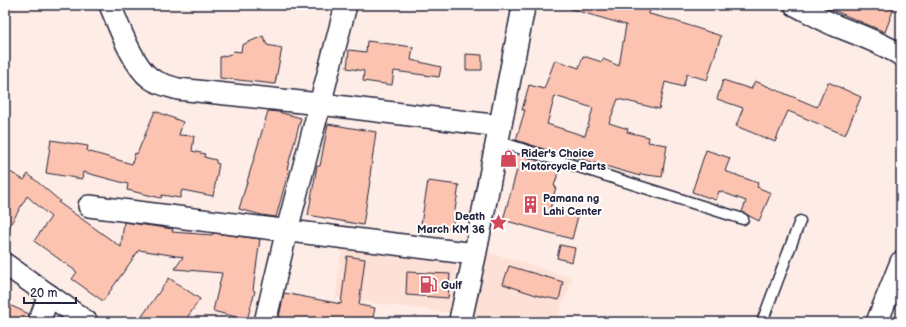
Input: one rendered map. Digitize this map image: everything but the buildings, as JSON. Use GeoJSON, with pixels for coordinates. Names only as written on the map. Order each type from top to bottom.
{"type":"FeatureCollection","features":[{"type":"Feature","properties":{"kind":"main road"},"geometry":{"type":"LineString","coordinates":[[460,322],[475,254],[524,5]]}},
{"type":"Feature","properties":{"kind":"street"},"geometry":{"type":"LineString","coordinates":[[110,5],[137,64],[144,74],[156,82],[178,88],[320,104],[498,134]]}},
{"type":"Feature","properties":{"kind":"street"},"geometry":{"type":"LineString","coordinates":[[265,322],[287,230],[346,5]]}},
{"type":"Feature","properties":{"kind":"street"},"geometry":{"type":"LineString","coordinates":[[795,5],[833,25],[865,36],[901,55]]}},
{"type":"Feature","properties":{"kind":"street"},"geometry":{"type":"LineString","coordinates":[[89,206],[475,254]]}},
{"type":"Feature","properties":{"kind":"street"},"geometry":{"type":"LineString","coordinates":[[5,264],[87,322]]}},
{"type":"Feature","properties":{"kind":"street"},"geometry":{"type":"LineString","coordinates":[[876,322],[900,268]]}},
{"type":"Feature","properties":{"kind":"street"},"geometry":{"type":"LineString","coordinates":[[39,322],[49,295]]}},
{"type":"Feature","properties":{"kind":"lane"},"geometry":{"type":"LineString","coordinates":[[498,134],[743,219]]}},
{"type":"Feature","properties":{"kind":"lane"},"geometry":{"type":"LineString","coordinates":[[762,322],[800,221]]}},
{"type":"Feature","properties":{"kind":"shaded area"},"geometry":{"type":"Polygon","coordinates":[[[342,246],[457,260],[450,313],[335,298],[342,246]]]}},
{"type":"Feature","properties":{"kind":"shaded area"},"geometry":{"type":"Polygon","coordinates":[[[488,252],[573,278],[556,322],[469,322],[488,252]]]}},
{"type":"Feature","properties":{"kind":"place","name":"Rider's Choice Motorcycle Parts"},"geometry":{"type":"Point","coordinates":[508,159]}},
{"type":"Feature","properties":{"kind":"place","name":"Pamana ng Lahi Center"},"geometry":{"type":"Point","coordinates":[530,204]}},
{"type":"Feature","properties":{"kind":"place","name":"Death March KM 36"},"geometry":{"type":"Point","coordinates":[498,222]}},
{"type":"Feature","properties":{"kind":"place","name":"Gulf"},"geometry":{"type":"Point","coordinates":[428,285]}}]}
